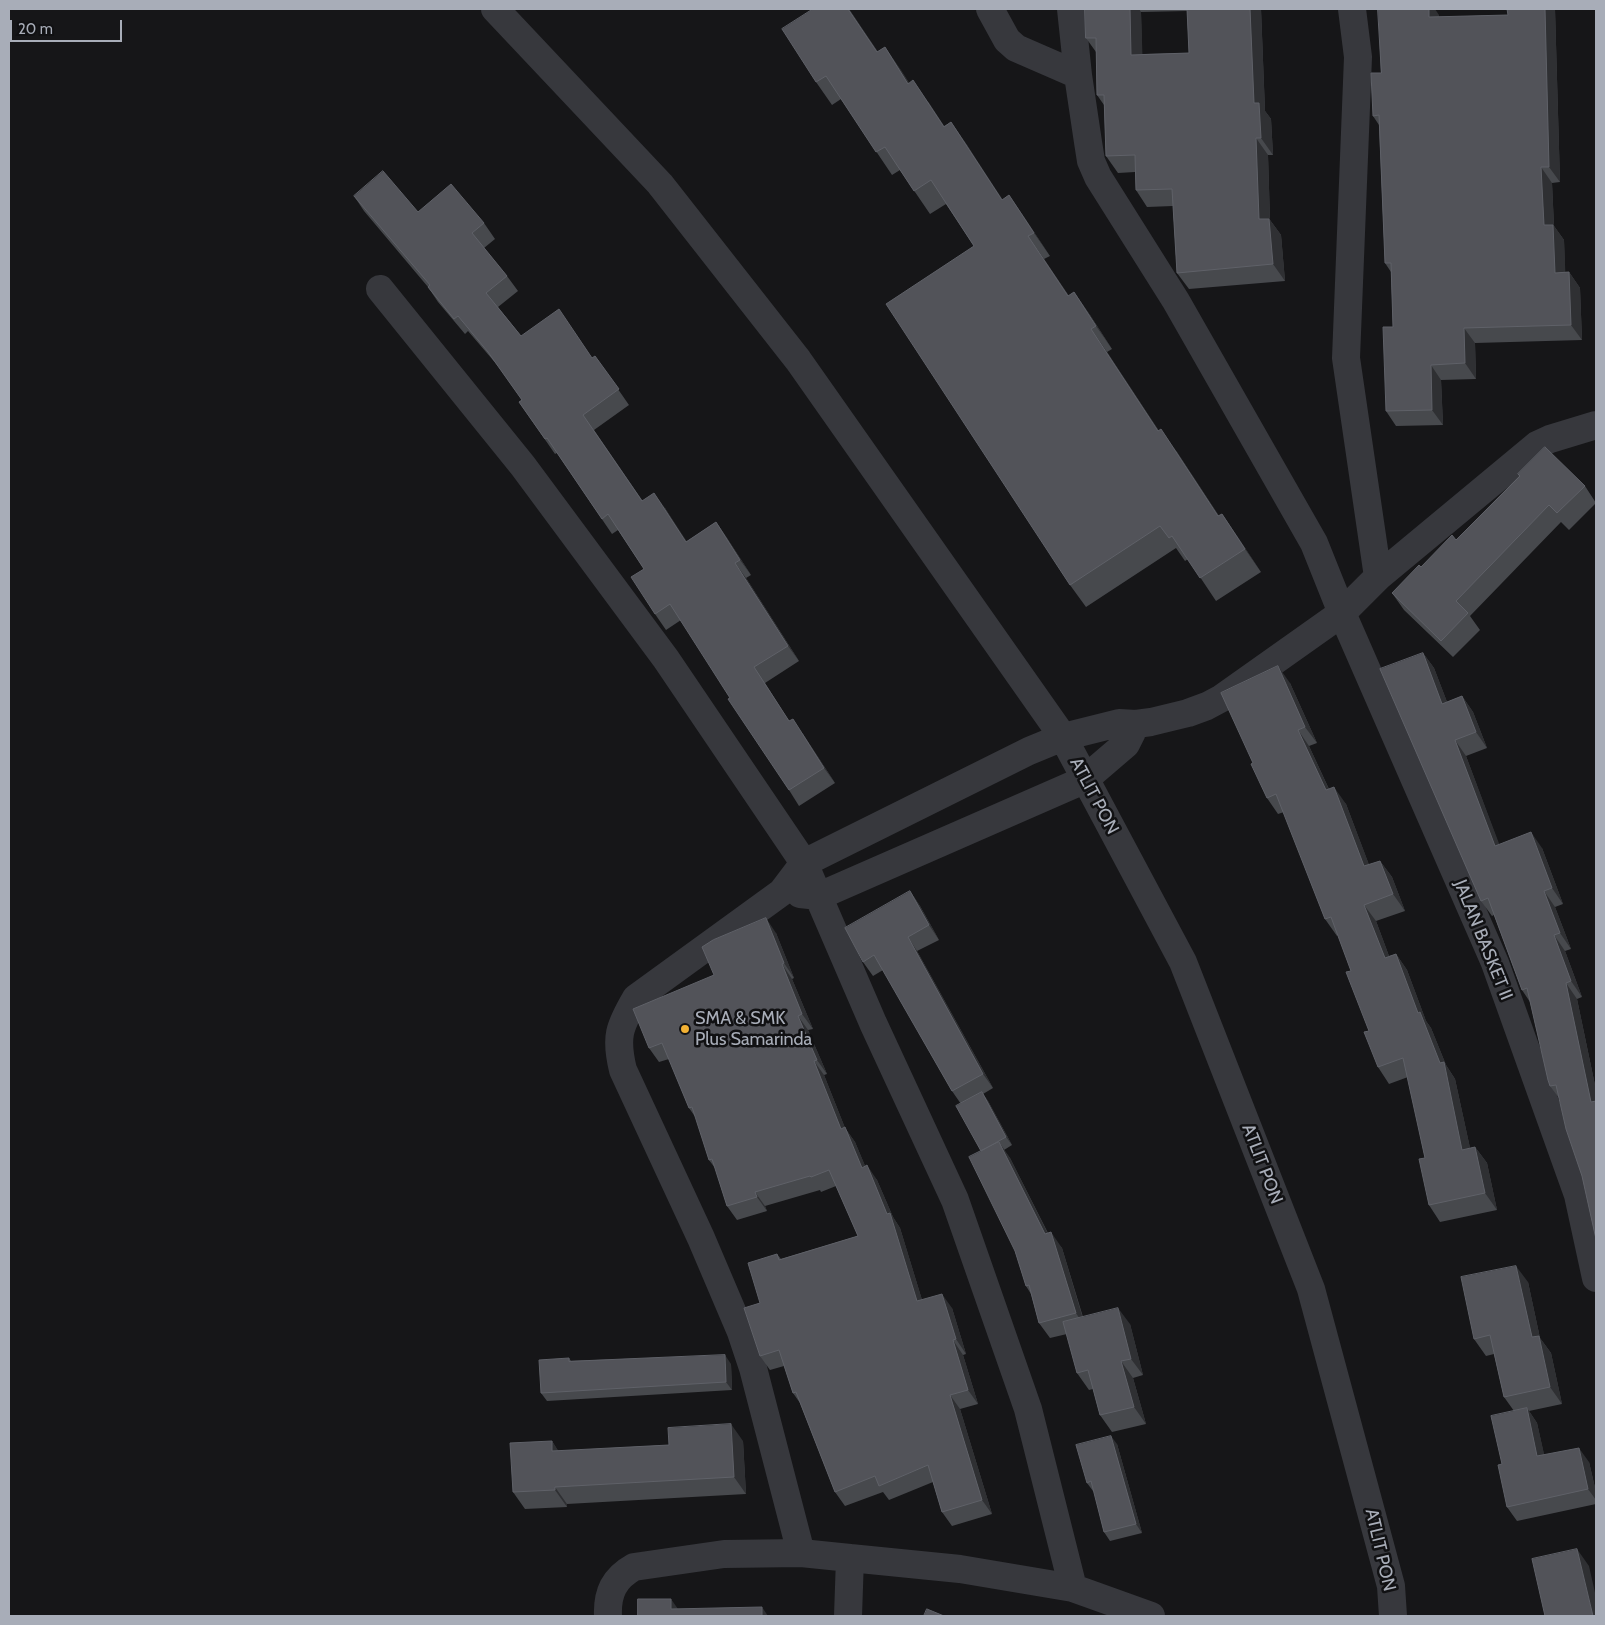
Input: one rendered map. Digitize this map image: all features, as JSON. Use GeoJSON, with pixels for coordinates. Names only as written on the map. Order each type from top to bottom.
{"type":"FeatureCollection","features":[{"type":"Feature","properties":{"kind":"street"},"geometry":{"type":"LineString","coordinates":[[990,9],[1007,40],[1016,48],[1078,75]]}},
{"type":"Feature","properties":{"kind":"street","name":"JALAN BASKET II"},"geometry":{"type":"LineString","coordinates":[[1072,9],[1078,75],[1091,160],[1098,176],[1176,301],[1314,544],[1342,613],[1495,963],[1578,1195],[1596,1278]]}},
{"type":"Feature","properties":{"kind":"street"},"geometry":{"type":"LineString","coordinates":[[1352,9],[1358,57],[1346,358],[1378,577]]}},
{"type":"Feature","properties":{"kind":"street","name":"ATLIT PON"},"geometry":{"type":"LineString","coordinates":[[503,12],[660,184],[786,344],[1063,737],[1084,780],[1183,962],[1311,1289],[1391,1586],[1393,1616]]}},
{"type":"Feature","properties":{"kind":"street"},"geometry":{"type":"LineString","coordinates":[[380,289],[523,466],[666,659],[804,863],[873,1023],[955,1200],[1028,1409],[1073,1588]]}},
{"type":"Feature","properties":{"kind":"street"},"geometry":{"type":"LineString","coordinates":[[801,1553],[753,1368],[741,1332],[705,1246],[623,1070],[618,1051],[619,1030],[636,998],[782,892],[804,863],[1029,751],[1063,737],[1119,723],[1136,724],[1160,720],[1207,706],[1222,698],[1342,613],[1378,577],[1537,445],[1550,439],[1596,425]]}},
{"type":"Feature","properties":{"kind":"street"},"geometry":{"type":"LineString","coordinates":[[782,892],[819,896],[1084,780],[1126,744],[1136,724]]}},
{"type":"Feature","properties":{"kind":"street"},"geometry":{"type":"LineString","coordinates":[[608,1616],[609,1599],[614,1584],[622,1574],[634,1567],[724,1554],[801,1553],[960,1569],[1073,1588],[1151,1616]]}},
{"type":"Feature","properties":{"kind":"street"},"geometry":{"type":"LineString","coordinates":[[848,1616],[850,1558]]}},
{"type":"Feature","properties":{"kind":"building"},"geometry":{"type":"Polygon","coordinates":[[[813,9],[848,9],[877,52],[885,47],[908,84],[913,80],[944,127],[951,122],[1002,200],[1009,195],[1034,233],[1028,236],[1068,296],[1074,292],[1096,326],[1091,329],[1158,431],[1161,429],[1218,516],[1222,514],[1245,549],[1200,578],[1172,536],[1169,538],[1160,526],[1070,585],[886,304],[974,246],[931,180],[914,191],[885,147],[876,152],[826,76],[816,82],[782,29],[813,9]]]}},
{"type":"Feature","properties":{"kind":"building"},"geometry":{"type":"Polygon","coordinates":[[[1085,9],[1130,9],[1131,55],[1189,53],[1187,9],[1250,9],[1254,103],[1259,103],[1261,138],[1256,138],[1259,219],[1269,219],[1273,264],[1177,273],[1172,189],[1136,190],[1135,155],[1106,156],[1104,95],[1097,95],[1096,38],[1086,38],[1085,9]]]}},
{"type":"Feature","properties":{"kind":"building"},"geometry":{"type":"Polygon","coordinates":[[[1378,9],[1429,9],[1429,17],[1508,15],[1507,9],[1545,9],[1549,167],[1541,167],[1544,225],[1553,225],[1555,273],[1569,272],[1571,325],[1464,328],[1465,363],[1431,365],[1432,410],[1386,411],[1383,327],[1393,327],[1391,263],[1385,263],[1379,115],[1373,116],[1371,73],[1381,73],[1378,9]]]}},
{"type":"Feature","properties":{"kind":"building"},"geometry":{"type":"Polygon","coordinates":[[[383,171],[418,212],[451,184],[484,223],[472,233],[507,276],[486,293],[521,336],[559,309],[592,358],[595,356],[619,389],[583,415],[642,501],[654,493],[686,542],[716,522],[740,560],[735,563],[788,646],[754,667],[789,721],[793,719],[824,768],[789,790],[728,699],[730,698],[670,604],[655,614],[631,577],[644,569],[608,514],[602,519],[547,438],[545,439],[519,402],[522,400],[488,352],[458,316],[454,319],[428,287],[430,285],[354,196],[383,171]]]}},
{"type":"Feature","properties":{"kind":"building"},"geometry":{"type":"Polygon","coordinates":[[[1545,447],[1585,486],[1557,513],[1549,505],[1456,601],[1468,613],[1441,641],[1392,593],[1452,535],[1456,540],[1520,476],[1518,474],[1545,447]]]}},
{"type":"Feature","properties":{"kind":"building"},"geometry":{"type":"Polygon","coordinates":[[[1423,653],[1442,704],[1462,696],[1476,732],[1455,740],[1495,846],[1531,832],[1552,888],[1544,891],[1560,933],[1554,935],[1571,981],[1566,983],[1591,1102],[1596,1101],[1596,1239],[1582,1176],[1566,1129],[1556,1085],[1550,1086],[1548,1080],[1527,988],[1522,990],[1488,898],[1481,901],[1380,669],[1423,653]]]}},
{"type":"Feature","properties":{"kind":"building"},"geometry":{"type":"Polygon","coordinates":[[[1278,666],[1305,727],[1298,730],[1326,790],[1334,787],[1364,866],[1380,861],[1393,894],[1364,905],[1385,958],[1396,954],[1418,1013],[1420,1012],[1440,1063],[1444,1062],[1462,1150],[1475,1147],[1485,1193],[1429,1205],[1419,1159],[1425,1158],[1403,1058],[1378,1067],[1364,1032],[1369,1031],[1346,972],[1351,971],[1331,917],[1325,919],[1276,794],[1267,798],[1221,693],[1278,666]]]}},
{"type":"Feature","properties":{"kind":"building"},"geometry":{"type":"Polygon","coordinates":[[[910,891],[929,925],[908,937],[983,1074],[952,1091],[874,955],[863,962],[845,928],[910,891]]]}},
{"type":"Feature","properties":{"kind":"building"},"geometry":{"type":"Polygon","coordinates":[[[766,918],[802,1014],[798,1016],[817,1060],[814,1061],[841,1129],[845,1127],[862,1168],[867,1165],[887,1214],[890,1213],[917,1301],[942,1294],[956,1339],[953,1340],[968,1390],[950,1395],[982,1500],[942,1512],[928,1465],[879,1486],[875,1476],[835,1492],[796,1392],[793,1393],[779,1350],[760,1356],[744,1308],[760,1303],[748,1263],[777,1254],[779,1260],[858,1236],[829,1170],[811,1177],[755,1192],[757,1197],[727,1206],[712,1159],[709,1160],[692,1107],[689,1108],[662,1043],[649,1048],[633,1009],[714,975],[702,947],[713,940],[766,918]]]}},
{"type":"Feature","properties":{"kind":"building"},"geometry":{"type":"Polygon","coordinates":[[[982,1092],[1006,1137],[981,1151],[956,1106],[982,1092]]]}},
{"type":"Feature","properties":{"kind":"building"},"geometry":{"type":"Polygon","coordinates":[[[999,1142],[1045,1234],[1051,1232],[1076,1313],[1039,1323],[1029,1285],[1026,1286],[1015,1251],[969,1157],[999,1142]]]}},
{"type":"Feature","properties":{"kind":"building"},"geometry":{"type":"Polygon","coordinates":[[[1516,1266],[1532,1337],[1539,1336],[1550,1387],[1504,1397],[1490,1335],[1474,1339],[1461,1277],[1516,1266]]]}},
{"type":"Feature","properties":{"kind":"building"},"geometry":{"type":"Polygon","coordinates":[[[1118,1308],[1131,1359],[1121,1361],[1134,1407],[1100,1415],[1088,1370],[1077,1373],[1063,1322],[1118,1308]]]}},
{"type":"Feature","properties":{"kind":"building"},"geometry":{"type":"Polygon","coordinates":[[[725,1355],[726,1382],[541,1393],[539,1360],[569,1358],[569,1361],[725,1355]]]}},
{"type":"Feature","properties":{"kind":"building"},"geometry":{"type":"Polygon","coordinates":[[[1527,1408],[1537,1456],[1579,1448],[1588,1489],[1507,1507],[1498,1465],[1502,1464],[1491,1416],[1527,1408]]]}},
{"type":"Feature","properties":{"kind":"building"},"geometry":{"type":"Polygon","coordinates":[[[731,1424],[734,1477],[555,1487],[555,1490],[513,1492],[510,1443],[552,1441],[552,1451],[669,1445],[668,1428],[731,1424]]]}},
{"type":"Feature","properties":{"kind":"building"},"geometry":{"type":"Polygon","coordinates":[[[1111,1436],[1136,1524],[1104,1532],[1091,1481],[1087,1483],[1076,1445],[1111,1436]]]}},
{"type":"Feature","properties":{"kind":"building"},"geometry":{"type":"Polygon","coordinates":[[[1577,1549],[1593,1616],[1545,1616],[1532,1559],[1577,1549]]]}},
{"type":"Feature","properties":{"kind":"building"},"geometry":{"type":"Polygon","coordinates":[[[638,1599],[671,1599],[671,1609],[762,1607],[762,1616],[638,1616],[638,1599]]]}},
{"type":"Feature","properties":{"kind":"building"},"geometry":{"type":"Polygon","coordinates":[[[927,1609],[944,1616],[924,1616],[927,1609]]]}},
{"type":"Feature","properties":{"kind":"place","name":"SMA & SMK Plus Samarinda"},"geometry":{"type":"Point","coordinates":[685,1029]}}]}
